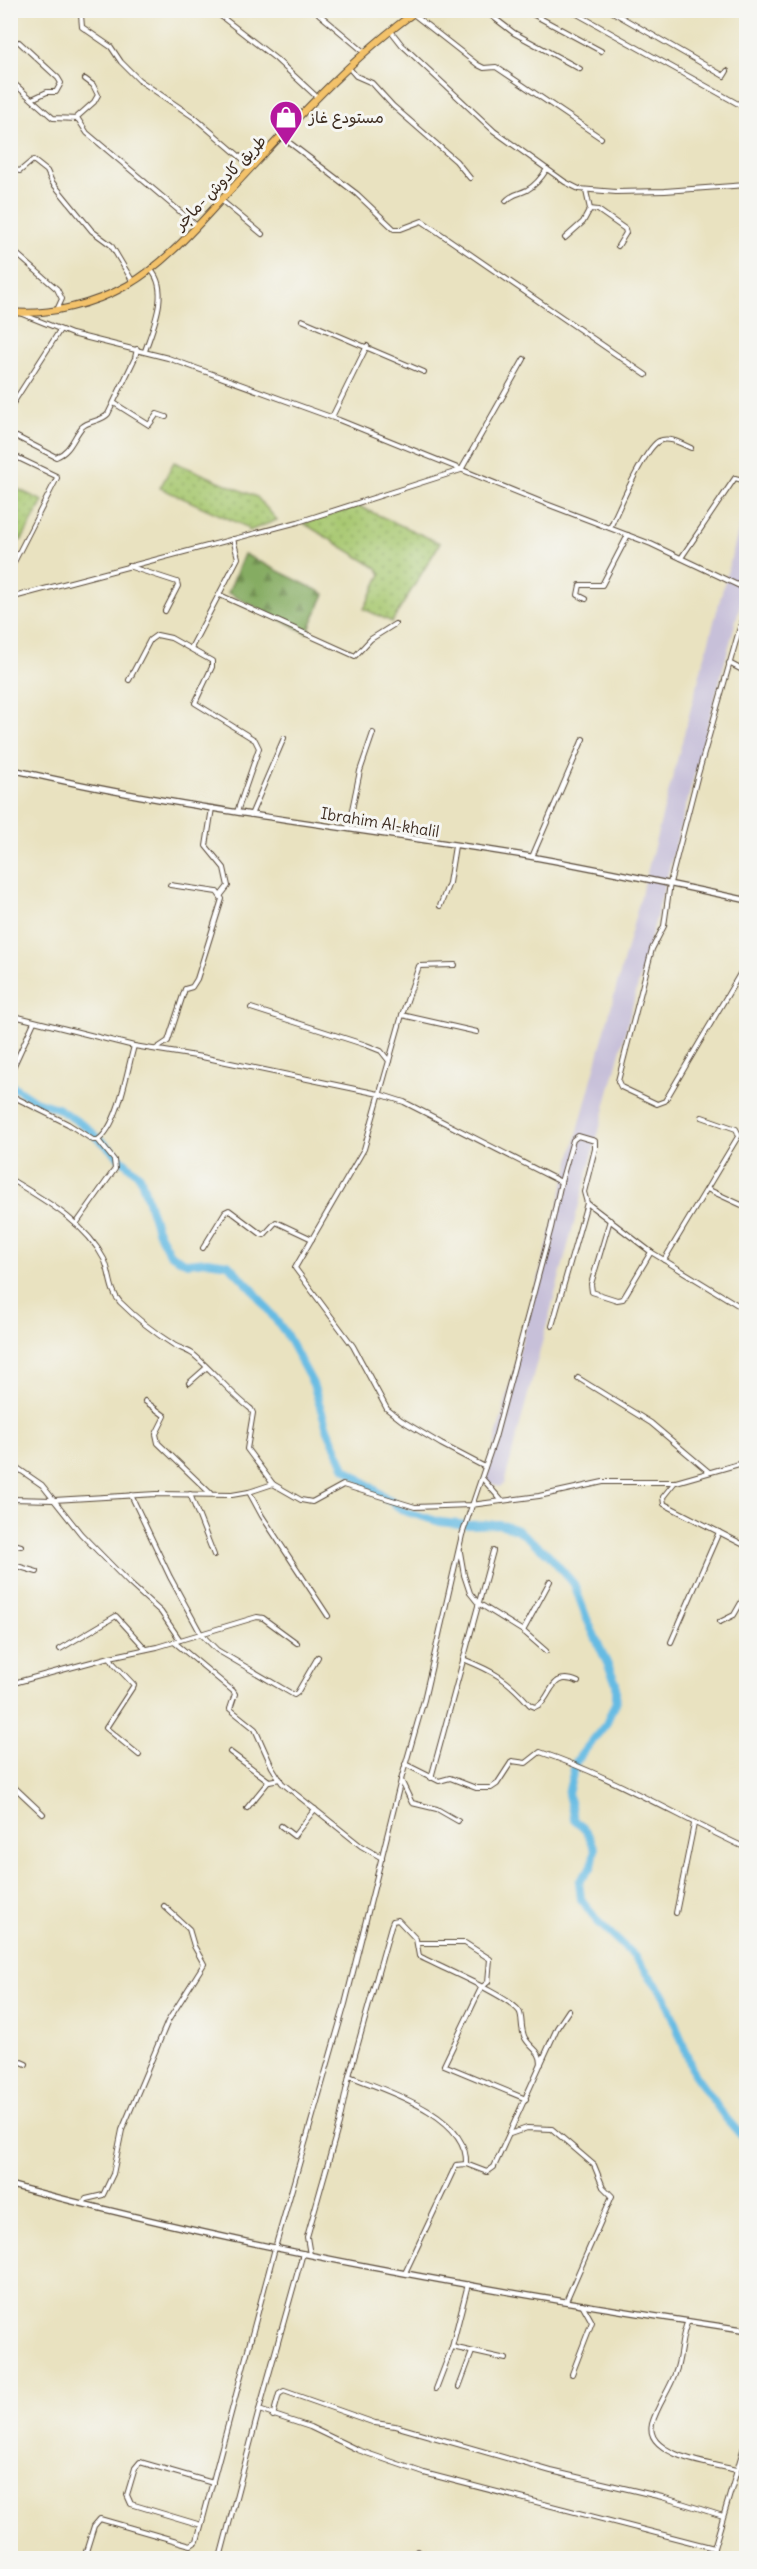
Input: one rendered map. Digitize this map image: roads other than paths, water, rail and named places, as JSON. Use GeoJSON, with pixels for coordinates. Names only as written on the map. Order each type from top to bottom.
{"type":"FeatureCollection","features":[{"type":"Feature","properties":{"kind":"highway","name":"طريق كادوش -ماجر"},"geometry":{"type":"LineString","coordinates":[[10,312],[56,310],[102,298],[133,282],[151,269],[197,226],[364,52],[415,12]]}},
{"type":"Feature","properties":{"kind":"street"},"geometry":{"type":"LineString","coordinates":[[78,10],[82,27],[111,47],[121,62],[139,80],[195,118],[253,168]]}},
{"type":"Feature","properties":{"kind":"street"},"geometry":{"type":"LineString","coordinates":[[213,10],[276,59],[319,98]]}},
{"type":"Feature","properties":{"kind":"street"},"geometry":{"type":"LineString","coordinates":[[484,10],[514,33],[580,69]]}},
{"type":"Feature","properties":{"kind":"street"},"geometry":{"type":"LineString","coordinates":[[525,10],[601,51]]}},
{"type":"Feature","properties":{"kind":"street"},"geometry":{"type":"LineString","coordinates":[[570,10],[740,105],[746,93]]}},
{"type":"Feature","properties":{"kind":"street"},"geometry":{"type":"LineString","coordinates":[[609,10],[724,76],[727,71]]}},
{"type":"Feature","properties":{"kind":"street"},"geometry":{"type":"LineString","coordinates":[[415,12],[478,65],[484,68],[496,67],[601,138]]}},
{"type":"Feature","properties":{"kind":"street"},"geometry":{"type":"LineString","coordinates":[[319,14],[364,52]]}},
{"type":"Feature","properties":{"kind":"street"},"geometry":{"type":"LineString","coordinates":[[390,30],[402,45],[494,131],[566,182],[586,191],[696,190],[747,185]]}},
{"type":"Feature","properties":{"kind":"street"},"geometry":{"type":"LineString","coordinates":[[19,42],[61,83],[56,92],[47,92],[32,99]]}},
{"type":"Feature","properties":{"kind":"street"},"geometry":{"type":"LineString","coordinates":[[349,67],[356,76],[372,83],[393,106],[456,160],[470,178]]}},
{"type":"Feature","properties":{"kind":"street"},"geometry":{"type":"LineString","coordinates":[[10,80],[53,118],[76,118],[94,102],[98,95],[93,85],[85,79]]}},
{"type":"Feature","properties":{"kind":"street"},"geometry":{"type":"LineString","coordinates":[[76,118],[87,133],[197,226]]}},
{"type":"Feature","properties":{"kind":"street"},"geometry":{"type":"LineString","coordinates":[[282,136],[357,194],[392,227],[401,229],[422,220],[646,375]]}},
{"type":"Feature","properties":{"kind":"street"},"geometry":{"type":"LineString","coordinates":[[10,169],[20,171],[33,160],[47,171],[52,182],[92,231],[115,251],[133,282]]}},
{"type":"Feature","properties":{"kind":"street"},"geometry":{"type":"LineString","coordinates":[[506,201],[511,195],[529,189],[547,169]]}},
{"type":"Feature","properties":{"kind":"street"},"geometry":{"type":"LineString","coordinates":[[564,238],[582,222],[590,209],[586,191]]}},
{"type":"Feature","properties":{"kind":"street"},"geometry":{"type":"LineString","coordinates":[[221,200],[262,234]]}},
{"type":"Feature","properties":{"kind":"street"},"geometry":{"type":"LineString","coordinates":[[590,209],[598,210],[625,229],[626,233],[618,246]]}},
{"type":"Feature","properties":{"kind":"street"},"geometry":{"type":"LineString","coordinates":[[10,248],[57,289],[62,299],[56,310]]}},
{"type":"Feature","properties":{"kind":"street"},"geometry":{"type":"LineString","coordinates":[[145,351],[160,292],[158,278],[151,269]]}},
{"type":"Feature","properties":{"kind":"street"},"geometry":{"type":"LineString","coordinates":[[19,313],[60,330],[145,351],[332,417],[628,535],[747,589]]}},
{"type":"Feature","properties":{"kind":"street"},"geometry":{"type":"LineString","coordinates":[[302,320],[424,372]]}},
{"type":"Feature","properties":{"kind":"street"},"geometry":{"type":"LineString","coordinates":[[10,408],[60,330]]}},
{"type":"Feature","properties":{"kind":"street"},"geometry":{"type":"LineString","coordinates":[[332,417],[367,346]]}},
{"type":"Feature","properties":{"kind":"street"},"geometry":{"type":"LineString","coordinates":[[17,437],[56,457],[60,456],[70,446],[82,427],[104,418],[114,403],[137,349]]}},
{"type":"Feature","properties":{"kind":"street"},"geometry":{"type":"LineString","coordinates":[[10,598],[368,501],[461,470],[524,359]]}},
{"type":"Feature","properties":{"kind":"street"},"geometry":{"type":"LineString","coordinates":[[114,403],[149,425],[157,414],[166,417]]}},
{"type":"Feature","properties":{"kind":"street"},"geometry":{"type":"LineString","coordinates":[[610,528],[629,488],[657,442],[666,439],[691,448]]}},
{"type":"Feature","properties":{"kind":"street"},"geometry":{"type":"LineString","coordinates":[[10,454],[57,478],[10,570]]}},
{"type":"Feature","properties":{"kind":"street"},"geometry":{"type":"LineString","coordinates":[[681,558],[735,478],[747,481]]}},
{"type":"Feature","properties":{"kind":"street"},"geometry":{"type":"LineString","coordinates":[[586,599],[578,595],[580,585],[602,585],[628,535]]}},
{"type":"Feature","properties":{"kind":"street"},"geometry":{"type":"LineString","coordinates":[[191,648],[238,558],[233,539]]}},
{"type":"Feature","properties":{"kind":"street"},"geometry":{"type":"LineString","coordinates":[[127,565],[139,571],[177,582],[178,586],[165,611]]}},
{"type":"Feature","properties":{"kind":"street"},"geometry":{"type":"LineString","coordinates":[[219,595],[355,656],[371,639],[395,624]]}},
{"type":"Feature","properties":{"kind":"street"},"geometry":{"type":"LineString","coordinates":[[747,606],[729,663],[670,883],[664,926],[652,949],[630,1027],[618,1081],[621,1087],[657,1104],[665,1101],[745,967],[747,957]]}},
{"type":"Feature","properties":{"kind":"street"},"geometry":{"type":"LineString","coordinates":[[129,680],[153,636],[164,635],[191,648],[213,663],[195,704],[255,740],[259,746],[237,812]]}},
{"type":"Feature","properties":{"kind":"street"},"geometry":{"type":"LineString","coordinates":[[729,663],[747,672]]}},
{"type":"Feature","properties":{"kind":"street"},"geometry":{"type":"LineString","coordinates":[[348,829],[360,771],[373,733]]}},
{"type":"Feature","properties":{"kind":"street"},"geometry":{"type":"LineString","coordinates":[[251,814],[284,738]]}},
{"type":"Feature","properties":{"kind":"street"},"geometry":{"type":"LineString","coordinates":[[532,857],[583,739]]}},
{"type":"Feature","properties":{"kind":"street","name":"Ibrahim Al-khalil"},"geometry":{"type":"LineString","coordinates":[[10,768],[212,808],[532,857],[747,900]]}},
{"type":"Feature","properties":{"kind":"street"},"geometry":{"type":"LineString","coordinates":[[155,1049],[168,1041],[185,989],[192,987],[197,979],[222,899],[221,895],[228,886],[224,868],[206,846],[212,808]]}},
{"type":"Feature","properties":{"kind":"street"},"geometry":{"type":"LineString","coordinates":[[440,906],[449,883],[455,846]]}},
{"type":"Feature","properties":{"kind":"street"},"geometry":{"type":"LineString","coordinates":[[170,885],[217,892],[221,895]]}},
{"type":"Feature","properties":{"kind":"street"},"geometry":{"type":"LineString","coordinates":[[455,965],[419,966],[402,1015],[364,1149],[295,1268],[353,1346],[387,1409],[441,1444],[485,1467]]}},
{"type":"Feature","properties":{"kind":"street"},"geometry":{"type":"LineString","coordinates":[[251,1008],[366,1045],[381,1051],[389,1061]]}},
{"type":"Feature","properties":{"kind":"street"},"geometry":{"type":"LineString","coordinates":[[10,1015],[134,1046],[379,1094],[404,1102],[561,1182]]}},
{"type":"Feature","properties":{"kind":"street"},"geometry":{"type":"LineString","coordinates":[[402,1015],[477,1032]]}},
{"type":"Feature","properties":{"kind":"street"},"geometry":{"type":"LineString","coordinates":[[10,1074],[34,1022]]}},
{"type":"Feature","properties":{"kind":"street"},"geometry":{"type":"LineString","coordinates":[[98,1140],[112,1121],[134,1046]]}},
{"type":"Feature","properties":{"kind":"street"},"geometry":{"type":"LineString","coordinates":[[10,1095],[93,1140],[98,1140],[114,1160],[115,1169],[76,1224]]}},
{"type":"Feature","properties":{"kind":"street"},"geometry":{"type":"LineString","coordinates":[[664,1260],[739,1135],[739,1131],[702,1117]]}},
{"type":"Feature","properties":{"kind":"street"},"geometry":{"type":"LineString","coordinates":[[84,2559],[94,2526],[100,2519],[191,2545],[197,2541],[345,2004],[405,1764],[427,1690],[459,1548],[471,1505],[482,1478],[573,1140],[578,1136],[595,1141],[595,1149],[584,1192],[587,1203],[552,1326]]}},
{"type":"Feature","properties":{"kind":"street"},"geometry":{"type":"LineString","coordinates":[[10,1179],[76,1224],[104,1260],[112,1288],[120,1302],[173,1344],[187,1350],[236,1397],[251,1408],[253,1413],[247,1449],[273,1484],[306,1502],[312,1502],[343,1485],[415,1507],[471,1505],[564,1491],[603,1482],[676,1482],[747,1462]]}},
{"type":"Feature","properties":{"kind":"street"},"geometry":{"type":"LineString","coordinates":[[707,1189],[747,1207]]}},
{"type":"Feature","properties":{"kind":"street"},"geometry":{"type":"LineString","coordinates":[[587,1203],[651,1252],[747,1310]]}},
{"type":"Feature","properties":{"kind":"street"},"geometry":{"type":"LineString","coordinates":[[203,1248],[225,1212],[229,1210],[261,1234],[264,1234],[276,1222],[312,1239]]}},
{"type":"Feature","properties":{"kind":"street"},"geometry":{"type":"LineString","coordinates":[[610,1220],[591,1284],[592,1292],[617,1300],[623,1299],[651,1252]]}},
{"type":"Feature","properties":{"kind":"street"},"geometry":{"type":"LineString","coordinates":[[189,1383],[206,1368]]}},
{"type":"Feature","properties":{"kind":"street"},"geometry":{"type":"LineString","coordinates":[[578,1378],[651,1423],[710,1472]]}},
{"type":"Feature","properties":{"kind":"street"},"geometry":{"type":"LineString","coordinates":[[145,1401],[165,1416],[156,1434],[158,1443],[210,1493]]}},
{"type":"Feature","properties":{"kind":"street"},"geometry":{"type":"LineString","coordinates":[[10,1463],[42,1485],[86,1539],[161,1612],[180,1640]]}},
{"type":"Feature","properties":{"kind":"street"},"geometry":{"type":"LineString","coordinates":[[482,1478],[502,1501]]}},
{"type":"Feature","properties":{"kind":"street"},"geometry":{"type":"LineString","coordinates":[[676,1482],[663,1497],[663,1502],[747,1546]]}},
{"type":"Feature","properties":{"kind":"street"},"geometry":{"type":"LineString","coordinates":[[10,1499],[54,1500],[131,1494],[232,1495],[273,1484]]}},
{"type":"Feature","properties":{"kind":"street"},"geometry":{"type":"LineString","coordinates":[[249,1492],[262,1516],[328,1616]]}},
{"type":"Feature","properties":{"kind":"street"},"geometry":{"type":"LineString","coordinates":[[131,1494],[170,1577],[201,1634],[217,1650],[294,1695],[318,1657]]}},
{"type":"Feature","properties":{"kind":"street"},"geometry":{"type":"LineString","coordinates":[[190,1494],[214,1555]]}},
{"type":"Feature","properties":{"kind":"street"},"geometry":{"type":"LineString","coordinates":[[671,1642],[719,1533]]}},
{"type":"Feature","properties":{"kind":"street"},"geometry":{"type":"LineString","coordinates":[[10,1543],[21,1546]]}},
{"type":"Feature","properties":{"kind":"street"},"geometry":{"type":"LineString","coordinates":[[459,1548],[466,1585],[478,1603],[523,1631],[546,1651]]}},
{"type":"Feature","properties":{"kind":"street"},"geometry":{"type":"LineString","coordinates":[[431,1778],[493,1551]]}},
{"type":"Feature","properties":{"kind":"street"},"geometry":{"type":"LineString","coordinates":[[10,1564],[37,1572]]}},
{"type":"Feature","properties":{"kind":"street"},"geometry":{"type":"LineString","coordinates":[[523,1631],[550,1581]]}},
{"type":"Feature","properties":{"kind":"street"},"geometry":{"type":"LineString","coordinates":[[720,1622],[738,1611],[747,1594]]}},
{"type":"Feature","properties":{"kind":"street"},"geometry":{"type":"LineString","coordinates":[[60,1649],[116,1616],[146,1649]]}},
{"type":"Feature","properties":{"kind":"street"},"geometry":{"type":"LineString","coordinates":[[10,1684],[174,1642],[259,1617],[297,1643]]}},
{"type":"Feature","properties":{"kind":"street"},"geometry":{"type":"LineString","coordinates":[[174,1642],[233,1691],[230,1709],[255,1729],[280,1779],[361,1846],[382,1858]]}},
{"type":"Feature","properties":{"kind":"street"},"geometry":{"type":"LineString","coordinates":[[110,1657],[134,1685],[106,1728],[139,1755]]}},
{"type":"Feature","properties":{"kind":"street"},"geometry":{"type":"LineString","coordinates":[[462,1659],[488,1669],[509,1682],[530,1705],[535,1707],[540,1705],[549,1689],[559,1680],[567,1678],[578,1682]]}},
{"type":"Feature","properties":{"kind":"street"},"geometry":{"type":"LineString","coordinates":[[230,1752],[269,1781]]}},
{"type":"Feature","properties":{"kind":"street"},"geometry":{"type":"LineString","coordinates":[[405,1764],[441,1781],[450,1778],[476,1788],[491,1788],[497,1784],[512,1761],[526,1762],[540,1752],[599,1774],[694,1824],[747,1848]]}},
{"type":"Feature","properties":{"kind":"street"},"geometry":{"type":"LineString","coordinates":[[247,1808],[269,1781],[280,1779]]}},
{"type":"Feature","properties":{"kind":"street"},"geometry":{"type":"LineString","coordinates":[[401,1780],[412,1803],[437,1809],[458,1821]]}},
{"type":"Feature","properties":{"kind":"street"},"geometry":{"type":"LineString","coordinates":[[10,1783],[43,1814]]}},
{"type":"Feature","properties":{"kind":"street"},"geometry":{"type":"LineString","coordinates":[[281,1826],[292,1836],[295,1835],[315,1809]]}},
{"type":"Feature","properties":{"kind":"street"},"geometry":{"type":"LineString","coordinates":[[676,1913],[694,1824]]}},
{"type":"Feature","properties":{"kind":"street"},"geometry":{"type":"LineString","coordinates":[[83,2203],[86,2199],[103,2195],[109,2186],[122,2130],[153,2062],[168,2021],[204,1964],[194,1946],[189,1929],[164,1906]]}},
{"type":"Feature","properties":{"kind":"street"},"geometry":{"type":"LineString","coordinates":[[310,2255],[307,2237],[393,1921],[400,1922],[417,1943],[421,1957],[506,2001],[520,2012],[521,2030],[527,2041],[539,2051],[541,2064]]}},
{"type":"Feature","properties":{"kind":"street"},"geometry":{"type":"LineString","coordinates":[[417,1943],[465,1943],[490,1959],[488,1982],[481,1988],[444,2065],[526,2099]]}},
{"type":"Feature","properties":{"kind":"street"},"geometry":{"type":"LineString","coordinates":[[405,2273],[454,2168],[458,2164],[466,2164],[487,2172],[492,2170],[557,2028],[569,2010]]}},
{"type":"Feature","properties":{"kind":"street"},"geometry":{"type":"LineString","coordinates":[[10,2057],[26,2064]]}},
{"type":"Feature","properties":{"kind":"street"},"geometry":{"type":"LineString","coordinates":[[349,2076],[415,2104],[445,2122],[463,2143],[467,2155],[466,2164]]}},
{"type":"Feature","properties":{"kind":"street"},"geometry":{"type":"LineString","coordinates":[[510,2134],[527,2128],[552,2128],[594,2165],[603,2187],[612,2196],[566,2301]]}},
{"type":"Feature","properties":{"kind":"street"},"geometry":{"type":"LineString","coordinates":[[10,2185],[310,2255],[582,2304],[747,2330]]}},
{"type":"Feature","properties":{"kind":"street"},"geometry":{"type":"LineString","coordinates":[[220,2559],[303,2253]]}},
{"type":"Feature","properties":{"kind":"street"},"geometry":{"type":"LineString","coordinates":[[436,2389],[452,2347],[468,2284]]}},
{"type":"Feature","properties":{"kind":"street"},"geometry":{"type":"LineString","coordinates":[[572,2374],[592,2322],[582,2304]]}},
{"type":"Feature","properties":{"kind":"street"},"geometry":{"type":"LineString","coordinates":[[688,2321],[680,2361],[652,2425],[652,2435],[660,2447],[684,2457],[737,2470]]}},
{"type":"Feature","properties":{"kind":"street"},"geometry":{"type":"LineString","coordinates":[[452,2347],[506,2359]]}},
{"type":"Feature","properties":{"kind":"street"},"geometry":{"type":"LineString","coordinates":[[459,2387],[472,2352]]}},
{"type":"Feature","properties":{"kind":"street"},"geometry":{"type":"LineString","coordinates":[[273,2416],[279,2394],[284,2391],[375,2423],[395,2426],[551,2471],[662,2497],[723,2516]]}},
{"type":"Feature","properties":{"kind":"street"},"geometry":{"type":"LineString","coordinates":[[259,2410],[310,2427],[358,2451],[424,2473],[714,2548]]}},
{"type":"Feature","properties":{"kind":"street"},"geometry":{"type":"LineString","coordinates":[[711,2559],[747,2440]]}},
{"type":"Feature","properties":{"kind":"street"},"geometry":{"type":"LineString","coordinates":[[201,2525],[131,2504],[127,2496],[135,2468],[140,2462],[213,2483]]}},
{"type":"Feature","properties":{"kind":"street"},"geometry":{"type":"LineString","coordinates":[[414,2559],[417,2551]]}},
{"type":"Feature","properties":{"kind":"waterway"},"geometry":{"type":"LineString","coordinates":[[10,1084],[35,1101],[57,1108],[86,1127],[140,1176],[157,1230],[170,1254],[187,1263],[207,1261],[228,1264],[253,1290],[285,1332],[313,1384],[327,1428],[345,1468],[404,1511],[440,1522],[468,1525],[499,1524],[518,1530],[548,1554],[574,1584],[616,1683],[616,1701],[606,1724],[576,1761],[568,1794],[574,1819],[587,1832],[595,1849],[592,1866],[579,1882],[581,1899],[598,1922],[634,1956],[665,1996],[694,2074],[725,2117],[746,2141]]}},
{"type":"Feature","properties":{"kind":"place","name":"مستودع غاز"},"geometry":{"type":"Point","coordinates":[286,146]}}]}
